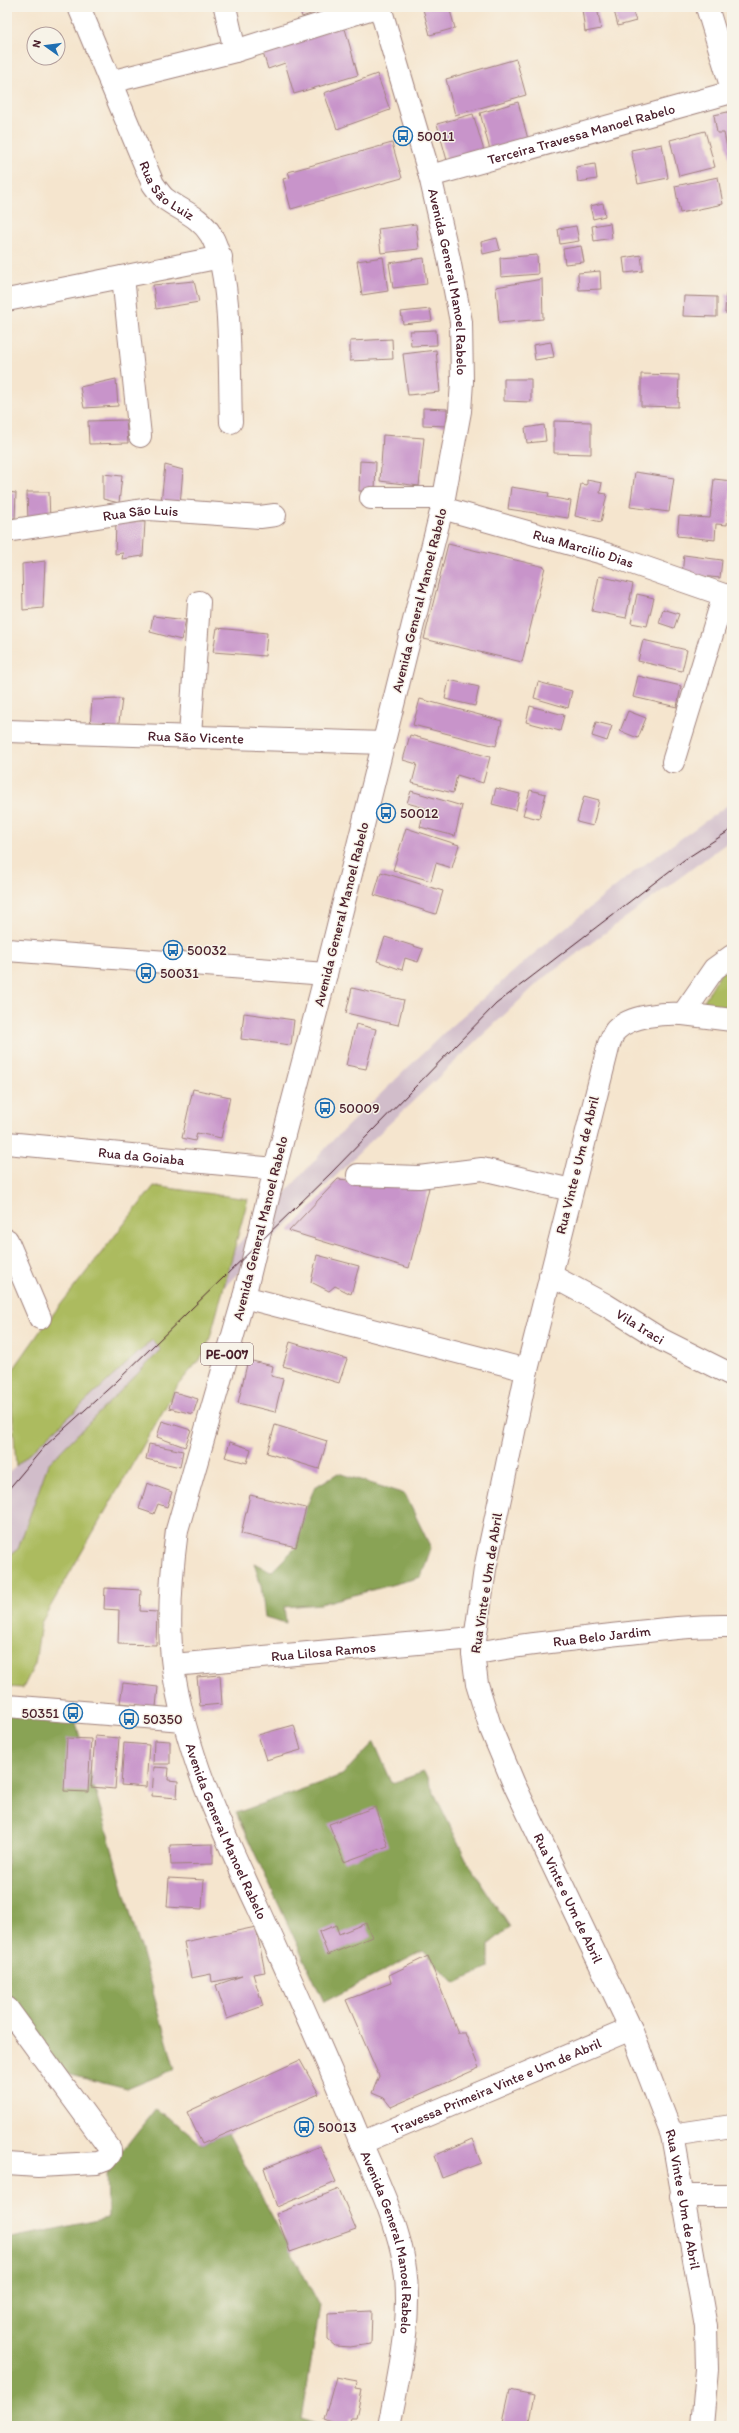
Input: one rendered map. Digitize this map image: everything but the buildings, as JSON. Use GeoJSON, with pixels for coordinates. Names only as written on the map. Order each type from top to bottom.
{"type":"FeatureCollection","features":[{"type":"Feature","properties":{"kind":"street","name":"Rua São Luiz"},"geometry":{"type":"LineString","coordinates":[[79,7],[153,184],[164,198],[198,218],[211,235],[221,257],[226,310],[231,422]]}},
{"type":"Feature","properties":{"kind":"street"},"geometry":{"type":"LineString","coordinates":[[224,7],[236,51]]}},
{"type":"Feature","properties":{"kind":"street"},"geometry":{"type":"LineString","coordinates":[[110,82],[236,51],[376,7]]}},
{"type":"Feature","properties":{"kind":"street","name":"Avenida General Manoel Rabelo"},"geometry":{"type":"LineString","coordinates":[[380,7],[430,176],[456,292],[462,353],[460,411],[443,503],[384,743],[275,1169],[244,1297],[177,1530],[171,1570],[173,1665],[183,1720],[210,1801],[328,2060],[388,2209],[402,2253],[406,2293],[404,2336],[389,2426]]}},
{"type":"Feature","properties":{"kind":"street"},"geometry":{"type":"LineString","coordinates":[[707,7],[732,91]]}},
{"type":"Feature","properties":{"kind":"street","name":"Terceira Travessa Manoel Rabelo"},"geometry":{"type":"LineString","coordinates":[[430,176],[732,91]]}},
{"type":"Feature","properties":{"kind":"street"},"geometry":{"type":"LineString","coordinates":[[7,300],[221,257]]}},
{"type":"Feature","properties":{"kind":"street"},"geometry":{"type":"LineString","coordinates":[[123,276],[140,436]]}},
{"type":"Feature","properties":{"kind":"street"},"geometry":{"type":"LineString","coordinates":[[371,498],[443,503]]}},
{"type":"Feature","properties":{"kind":"street","name":"Rua Marcilio Dias"},"geometry":{"type":"LineString","coordinates":[[443,503],[728,591]]}},
{"type":"Feature","properties":{"kind":"street","name":"Rua São Luis"},"geometry":{"type":"LineString","coordinates":[[7,531],[149,509],[237,516],[275,515]]}},
{"type":"Feature","properties":{"kind":"street"},"geometry":{"type":"LineString","coordinates":[[673,762],[728,591]]}},
{"type":"Feature","properties":{"kind":"street"},"geometry":{"type":"LineString","coordinates":[[190,736],[199,602]]}},
{"type":"Feature","properties":{"kind":"street","name":"Rua São Vicente"},"geometry":{"type":"LineString","coordinates":[[7,731],[384,743]]}},
{"type":"Feature","properties":{"kind":"street"},"geometry":{"type":"LineString","coordinates":[[7,950],[326,974]]}},
{"type":"Feature","properties":{"kind":"street"},"geometry":{"type":"LineString","coordinates":[[683,1014],[714,969],[732,956]]}},
{"type":"Feature","properties":{"kind":"street","name":"Rua Vinte e Um de Abril"},"geometry":{"type":"LineString","coordinates":[[702,2426],[707,2370],[706,2327],[681,2196],[672,2135],[631,2029],[514,1784],[494,1736],[477,1684],[473,1646],[485,1569],[527,1370],[604,1059],[615,1030],[636,1020],[669,1014],[683,1014],[732,1020]]}},
{"type":"Feature","properties":{"kind":"street","name":"Rua da Goiaba"},"geometry":{"type":"LineString","coordinates":[[7,1143],[275,1169]]}},
{"type":"Feature","properties":{"kind":"street"},"geometry":{"type":"LineString","coordinates":[[358,1175],[419,1177],[482,1169],[571,1190]]}},
{"type":"Feature","properties":{"kind":"street"},"geometry":{"type":"LineString","coordinates":[[7,1240],[40,1318]]}},
{"type":"Feature","properties":{"kind":"street","name":"Vila Iraci"},"geometry":{"type":"LineString","coordinates":[[550,1275],[606,1305],[662,1340],[732,1375]]}},
{"type":"Feature","properties":{"kind":"street"},"geometry":{"type":"LineString","coordinates":[[244,1297],[527,1370]]}},
{"type":"Feature","properties":{"kind":"street","name":"Rua Belo Jardim"},"geometry":{"type":"LineString","coordinates":[[473,1646],[506,1647],[639,1630],[699,1625],[732,1626]]}},
{"type":"Feature","properties":{"kind":"street","name":"Rua Lilosa Ramos"},"geometry":{"type":"LineString","coordinates":[[173,1665],[473,1646]]}},
{"type":"Feature","properties":{"kind":"street"},"geometry":{"type":"LineString","coordinates":[[7,1706],[183,1720]]}},
{"type":"Feature","properties":{"kind":"street"},"geometry":{"type":"LineString","coordinates":[[7,2008],[110,2149],[110,2154],[105,2160],[97,2163],[38,2166],[7,2164]]}},
{"type":"Feature","properties":{"kind":"street","name":"Travessa Primeira Vinte e Um de Abril"},"geometry":{"type":"LineString","coordinates":[[361,2142],[631,2029]]}},
{"type":"Feature","properties":{"kind":"street"},"geometry":{"type":"LineString","coordinates":[[672,2135],[732,2126]]}},
{"type":"Feature","properties":{"kind":"street"},"geometry":{"type":"LineString","coordinates":[[681,2196],[732,2196]]}},
{"type":"Feature","properties":{"kind":"shaded area"},"geometry":{"type":"Polygon","coordinates":[[[732,802],[732,839],[540,981],[370,1142],[202,1309],[41,1623],[35,1664],[23,1688],[7,1687],[7,1474],[152,1339],[335,1138],[449,1028],[538,950],[630,875],[732,802]]]}},
{"type":"Feature","properties":{"kind":"green space"},"geometry":{"type":"Polygon","coordinates":[[[732,964],[732,1016],[698,1011],[722,970],[732,964]]]}},
{"type":"Feature","properties":{"kind":"green space"},"geometry":{"type":"Polygon","coordinates":[[[154,1186],[248,1199],[206,1352],[178,1385],[41,1623],[35,1664],[23,1688],[7,1687],[7,1557],[18,1549],[48,1464],[161,1350],[152,1340],[16,1466],[10,1374],[43,1327],[154,1186]]]}},
{"type":"Feature","properties":{"kind":"green space"},"geometry":{"type":"Polygon","coordinates":[[[338,1473],[405,1494],[431,1548],[421,1577],[320,1604],[284,1607],[286,1623],[265,1617],[261,1586],[254,1563],[271,1572],[296,1547],[306,1508],[315,1487],[338,1473]]]}},
{"type":"Feature","properties":{"kind":"green space"},"geometry":{"type":"Polygon","coordinates":[[[7,1711],[73,1713],[175,2069],[127,2089],[51,2070],[7,2010],[7,1711]]]}},
{"type":"Feature","properties":{"kind":"green space"},"geometry":{"type":"Polygon","coordinates":[[[374,1742],[392,1783],[424,1772],[468,1863],[510,1927],[489,1944],[489,1968],[455,1983],[423,1951],[324,2002],[236,1813],[342,1775],[374,1742]]]}},
{"type":"Feature","properties":{"kind":"green space"},"geometry":{"type":"Polygon","coordinates":[[[156,2108],[202,2144],[228,2133],[320,2306],[302,2419],[319,2426],[7,2426],[7,2239],[108,2218],[107,2170],[156,2108]]]}},
{"type":"Feature","properties":{"kind":"tram line"},"geometry":{"type":"LineString","coordinates":[[7,1491],[45,1446],[116,1382],[331,1173],[496,1004],[684,860],[732,829]]}},
{"type":"Feature","properties":{"kind":"place","name":"50011"},"geometry":{"type":"Point","coordinates":[403,136]}},
{"type":"Feature","properties":{"kind":"place","name":"50012"},"geometry":{"type":"Point","coordinates":[386,813]}},
{"type":"Feature","properties":{"kind":"place","name":"50032"},"geometry":{"type":"Point","coordinates":[173,950]}},
{"type":"Feature","properties":{"kind":"place","name":"50031"},"geometry":{"type":"Point","coordinates":[146,973]}},
{"type":"Feature","properties":{"kind":"place","name":"50009"},"geometry":{"type":"Point","coordinates":[325,1108]}},
{"type":"Feature","properties":{"kind":"place","name":"50351"},"geometry":{"type":"Point","coordinates":[73,1713]}},
{"type":"Feature","properties":{"kind":"place","name":"50350"},"geometry":{"type":"Point","coordinates":[129,1719]}},
{"type":"Feature","properties":{"kind":"place","name":"50013"},"geometry":{"type":"Point","coordinates":[304,2127]}}]}
